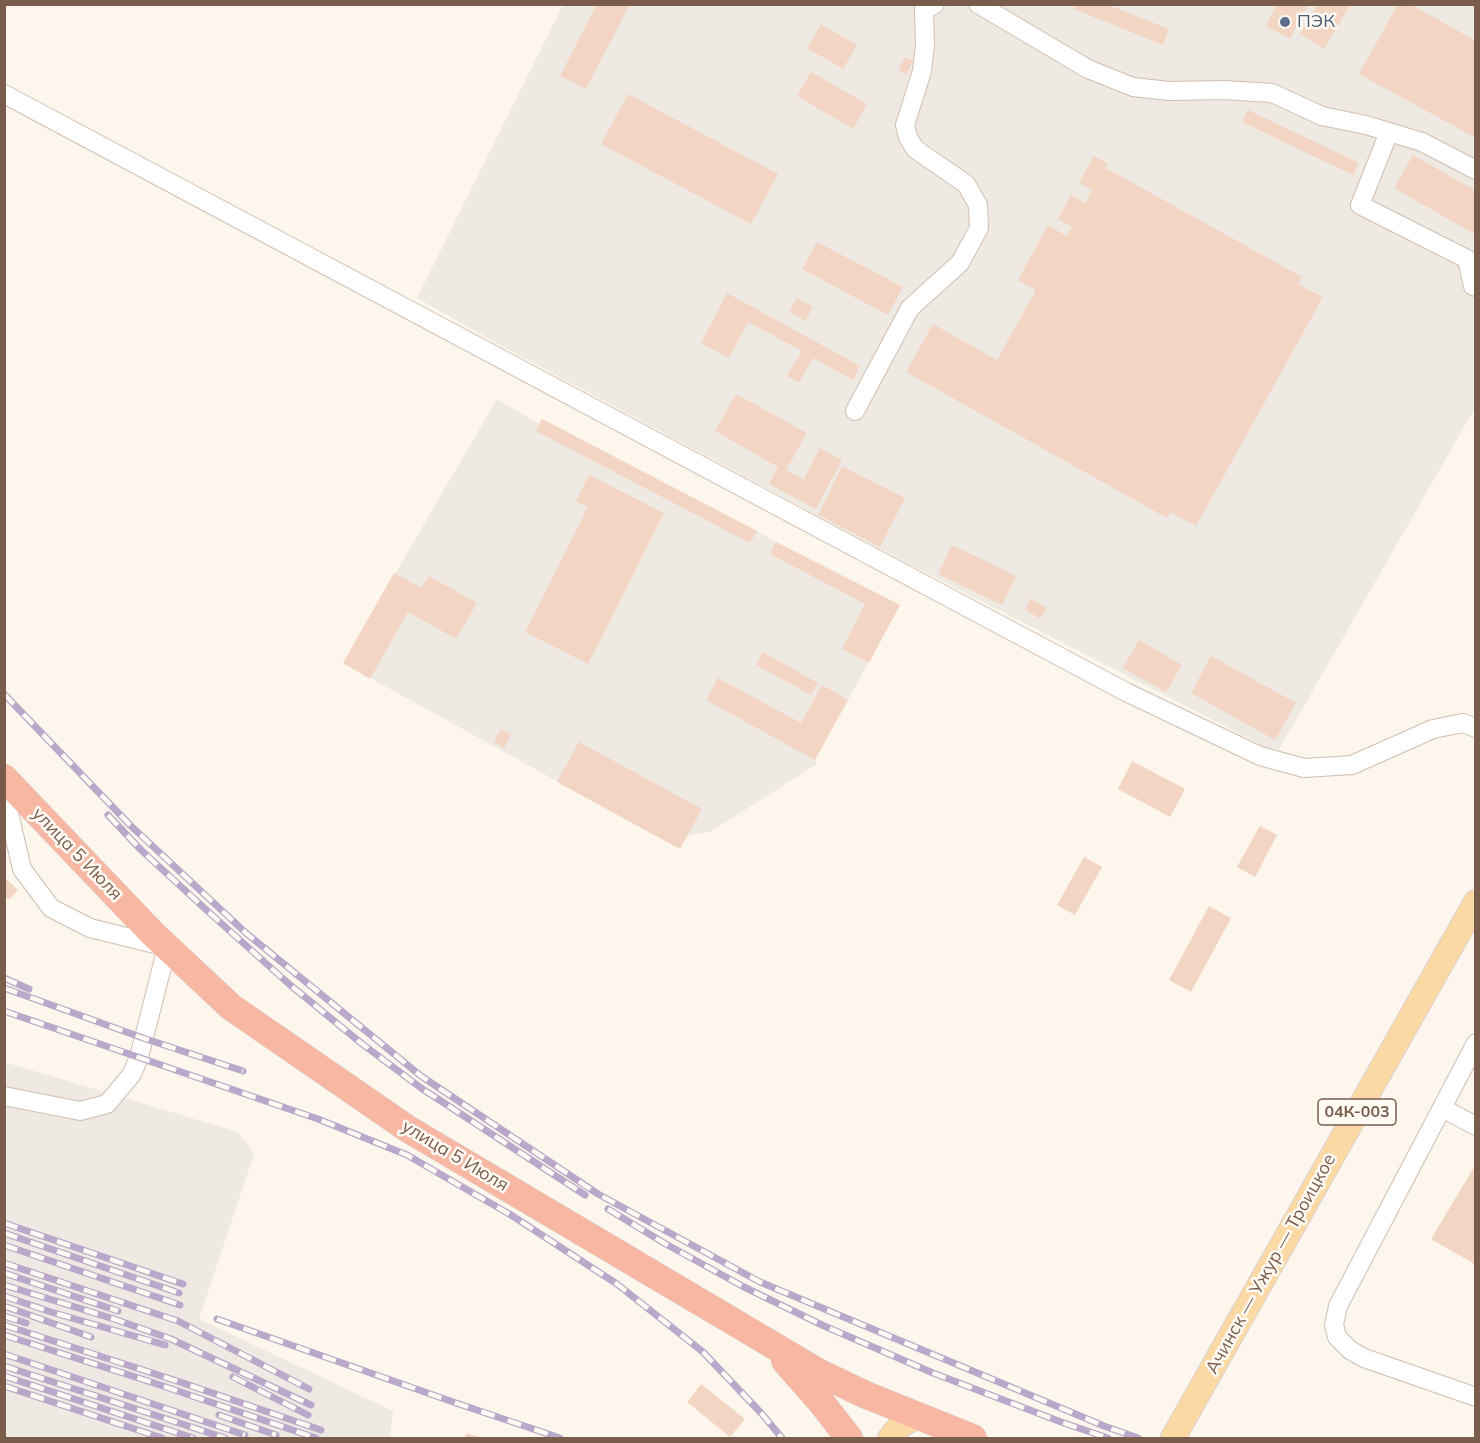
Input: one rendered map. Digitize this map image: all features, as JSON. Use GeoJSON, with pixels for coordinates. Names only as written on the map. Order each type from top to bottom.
{"type":"FeatureCollection","features":[{"type":"Feature","properties":{"kind":"highway","name":"улица 5 Июля"},"geometry":{"type":"LineString","coordinates":[[4,778],[167,946],[231,1007],[408,1129],[820,1373],[866,1395],[973,1438]]}},
{"type":"Feature","properties":{"kind":"highway"},"geometry":{"type":"LineString","coordinates":[[766,1341],[798,1374],[849,1438]]}},
{"type":"Feature","properties":{"kind":"main road","name":"Ачинск — Ужур — Троицкое"},"geometry":{"type":"LineString","coordinates":[[1173,1438],[1476,902]]}},
{"type":"Feature","properties":{"kind":"main road"},"geometry":{"type":"LineString","coordinates":[[890,1438],[900,1426],[917,1416]]}},
{"type":"Feature","properties":{"kind":"street"},"geometry":{"type":"LineString","coordinates":[[855,411],[910,308],[960,263],[979,228],[978,205],[966,184],[915,149],[908,137],[905,125],[922,71],[925,45],[924,10],[935,4]]}},
{"type":"Feature","properties":{"kind":"street"},"geometry":{"type":"LineString","coordinates":[[978,4],[1088,69],[1133,87],[1169,91],[1224,90],[1272,93],[1322,116],[1366,125],[1422,142],[1476,170]]}},
{"type":"Feature","properties":{"kind":"street"},"geometry":{"type":"LineString","coordinates":[[4,94],[1126,692],[1260,756],[1304,768],[1352,765],[1433,729],[1463,723],[1476,728]]}},
{"type":"Feature","properties":{"kind":"street"},"geometry":{"type":"LineString","coordinates":[[1389,132],[1360,205],[1467,259],[1473,286],[1476,287]]}},
{"type":"Feature","properties":{"kind":"street"},"geometry":{"type":"LineString","coordinates":[[4,792],[22,869],[51,908],[90,928],[167,946],[139,1057],[132,1074],[107,1104],[80,1111],[4,1096]]}},
{"type":"Feature","properties":{"kind":"street"},"geometry":{"type":"LineString","coordinates":[[1476,1043],[1338,1306],[1334,1325],[1337,1336],[1350,1350],[1364,1358],[1476,1397]]}},
{"type":"Feature","properties":{"kind":"street"},"geometry":{"type":"LineString","coordinates":[[1442,1108],[1476,1126]]}},
{"type":"Feature","properties":{"kind":"shaded area"},"geometry":{"type":"Polygon","coordinates":[[[563,5],[1475,5],[1475,408],[1277,753],[878,548],[417,298],[563,5]]]}},
{"type":"Feature","properties":{"kind":"shaded area"},"geometry":{"type":"Polygon","coordinates":[[[497,399],[539,424],[542,419],[900,605],[815,760],[817,764],[710,832],[688,835],[680,849],[343,663],[497,399]]]}},
{"type":"Feature","properties":{"kind":"shaded area"},"geometry":{"type":"Polygon","coordinates":[[[4,1062],[238,1132],[254,1154],[199,1319],[393,1411],[390,1438],[5,1438],[4,1062]]]}},
{"type":"Feature","properties":{"kind":"building"},"geometry":{"type":"Polygon","coordinates":[[[597,4],[630,4],[586,89],[560,76],[597,4]]]}},
{"type":"Feature","properties":{"kind":"building"},"geometry":{"type":"Polygon","coordinates":[[[1075,4],[1106,4],[1169,29],[1163,45],[1074,9],[1075,4]]]}},
{"type":"Feature","properties":{"kind":"building"},"geometry":{"type":"Polygon","coordinates":[[[1277,4],[1308,4],[1290,39],[1266,26],[1277,4]]]}},
{"type":"Feature","properties":{"kind":"building"},"geometry":{"type":"Polygon","coordinates":[[[1318,4],[1351,4],[1324,49],[1300,34],[1318,4]]]}},
{"type":"Feature","properties":{"kind":"building"},"geometry":{"type":"Polygon","coordinates":[[[1398,4],[1410,4],[1476,41],[1476,138],[1359,74],[1398,4]]]}},
{"type":"Feature","properties":{"kind":"building"},"geometry":{"type":"Polygon","coordinates":[[[821,24],[857,45],[843,69],[807,48],[821,24]]]}},
{"type":"Feature","properties":{"kind":"building"},"geometry":{"type":"Polygon","coordinates":[[[905,57],[913,61],[906,75],[898,70],[905,57]]]}},
{"type":"Feature","properties":{"kind":"building"},"geometry":{"type":"Polygon","coordinates":[[[811,72],[867,104],[853,129],[797,96],[811,72]]]}},
{"type":"Feature","properties":{"kind":"building"},"geometry":{"type":"Polygon","coordinates":[[[628,94],[778,174],[751,224],[601,144],[628,94]]]}},
{"type":"Feature","properties":{"kind":"building"},"geometry":{"type":"Polygon","coordinates":[[[1248,110],[1359,163],[1353,175],[1242,122],[1248,110]]]}},
{"type":"Feature","properties":{"kind":"building"},"geometry":{"type":"Polygon","coordinates":[[[1413,155],[1476,191],[1476,235],[1394,188],[1413,155]]]}},
{"type":"Feature","properties":{"kind":"building"},"geometry":{"type":"Polygon","coordinates":[[[1094,156],[1108,164],[1106,168],[1302,277],[1298,284],[1323,297],[1196,526],[1170,512],[1167,518],[906,372],[933,324],[997,360],[1036,290],[1018,280],[1048,225],[1066,236],[1072,227],[1058,219],[1071,195],[1085,203],[1092,190],[1079,183],[1094,156]]]}},
{"type":"Feature","properties":{"kind":"building"},"geometry":{"type":"Polygon","coordinates":[[[817,242],[903,287],[888,315],[802,269],[817,242]]]}},
{"type":"Feature","properties":{"kind":"building"},"geometry":{"type":"Polygon","coordinates":[[[727,293],[860,366],[853,380],[813,358],[799,383],[787,376],[802,351],[748,322],[729,358],[701,343],[727,293]]]}},
{"type":"Feature","properties":{"kind":"building"},"geometry":{"type":"Polygon","coordinates":[[[797,298],[813,307],[805,321],[789,312],[797,298]]]}},
{"type":"Feature","properties":{"kind":"building"},"geometry":{"type":"Polygon","coordinates":[[[736,394],[807,433],[786,470],[804,479],[820,448],[842,460],[816,509],[769,484],[778,467],[715,431],[736,394]]]}},
{"type":"Feature","properties":{"kind":"building"},"geometry":{"type":"Polygon","coordinates":[[[542,419],[757,531],[750,543],[536,431],[542,419]]]}},
{"type":"Feature","properties":{"kind":"building"},"geometry":{"type":"Polygon","coordinates":[[[842,466],[905,498],[880,547],[818,515],[842,466]]]}},
{"type":"Feature","properties":{"kind":"building"},"geometry":{"type":"Polygon","coordinates":[[[589,475],[664,513],[588,664],[525,632],[588,507],[576,501],[589,475]]]}},
{"type":"Feature","properties":{"kind":"building"},"geometry":{"type":"Polygon","coordinates":[[[776,542],[900,605],[869,663],[842,649],[865,604],[770,554],[776,542]]]}},
{"type":"Feature","properties":{"kind":"building"},"geometry":{"type":"Polygon","coordinates":[[[952,545],[1016,576],[1002,605],[938,574],[952,545]]]}},
{"type":"Feature","properties":{"kind":"building"},"geometry":{"type":"Polygon","coordinates":[[[394,573],[421,588],[429,576],[477,603],[456,639],[408,612],[370,679],[343,663],[394,573]]]}},
{"type":"Feature","properties":{"kind":"building"},"geometry":{"type":"Polygon","coordinates":[[[1031,598],[1047,608],[1040,619],[1025,609],[1031,598]]]}},
{"type":"Feature","properties":{"kind":"building"},"geometry":{"type":"Polygon","coordinates":[[[1139,640],[1182,665],[1166,692],[1123,668],[1139,640]]]}},
{"type":"Feature","properties":{"kind":"building"},"geometry":{"type":"Polygon","coordinates":[[[763,652],[818,683],[811,695],[756,665],[763,652]]]}},
{"type":"Feature","properties":{"kind":"building"},"geometry":{"type":"Polygon","coordinates":[[[1211,656],[1296,703],[1275,740],[1191,693],[1211,656]]]}},
{"type":"Feature","properties":{"kind":"building"},"geometry":{"type":"Polygon","coordinates":[[[718,678],[801,723],[822,685],[848,700],[815,760],[706,700],[718,678]]]}},
{"type":"Feature","properties":{"kind":"building"},"geometry":{"type":"Polygon","coordinates":[[[501,729],[511,735],[504,748],[494,742],[501,729]]]}},
{"type":"Feature","properties":{"kind":"building"},"geometry":{"type":"Polygon","coordinates":[[[579,742],[702,809],[680,849],[557,782],[579,742]]]}},
{"type":"Feature","properties":{"kind":"building"},"geometry":{"type":"Polygon","coordinates":[[[1132,761],[1185,789],[1170,817],[1118,789],[1132,761]]]}},
{"type":"Feature","properties":{"kind":"building"},"geometry":{"type":"Polygon","coordinates":[[[1260,826],[1277,835],[1255,877],[1237,867],[1260,826]]]}},
{"type":"Feature","properties":{"kind":"building"},"geometry":{"type":"Polygon","coordinates":[[[1084,857],[1102,867],[1075,915],[1057,905],[1084,857]]]}},
{"type":"Feature","properties":{"kind":"building"},"geometry":{"type":"Polygon","coordinates":[[[4,877],[18,890],[9,900],[4,895],[4,877]]]}},
{"type":"Feature","properties":{"kind":"building"},"geometry":{"type":"Polygon","coordinates":[[[1209,906],[1231,918],[1191,992],[1169,980],[1209,906]]]}},
{"type":"Feature","properties":{"kind":"building"},"geometry":{"type":"Polygon","coordinates":[[[1476,1164],[1476,1265],[1431,1239],[1476,1164]]]}},
{"type":"Feature","properties":{"kind":"building"},"geometry":{"type":"Polygon","coordinates":[[[701,1384],[745,1419],[730,1437],[687,1402],[701,1384]]]}},
{"type":"Feature","properties":{"kind":"building"},"geometry":{"type":"Polygon","coordinates":[[[467,1433],[481,1438],[464,1438],[467,1433]]]}},
{"type":"Feature","properties":{"kind":"railway"},"geometry":{"type":"LineString","coordinates":[[4,694],[131,826],[246,933],[421,1076],[598,1194],[760,1282],[1104,1426],[1138,1438]]}},
{"type":"Feature","properties":{"kind":"railway"},"geometry":{"type":"LineString","coordinates":[[108,815],[141,850],[212,915],[289,984],[361,1043],[421,1088],[585,1195]]}},
{"type":"Feature","properties":{"kind":"railway"},"geometry":{"type":"LineString","coordinates":[[4,978],[29,989]]}},
{"type":"Feature","properties":{"kind":"railway"},"geometry":{"type":"LineString","coordinates":[[4,988],[243,1071]]}},
{"type":"Feature","properties":{"kind":"railway"},"geometry":{"type":"LineString","coordinates":[[4,1011],[318,1119],[407,1155],[511,1215],[617,1284],[703,1352],[782,1438]]}},
{"type":"Feature","properties":{"kind":"railway"},"geometry":{"type":"LineString","coordinates":[[608,1209],[744,1287],[822,1325],[933,1373],[1108,1438]]}},
{"type":"Feature","properties":{"kind":"railway"},"geometry":{"type":"LineString","coordinates":[[4,1223],[183,1284]]}},
{"type":"Feature","properties":{"kind":"railway"},"geometry":{"type":"LineString","coordinates":[[4,1233],[179,1293]]}},
{"type":"Feature","properties":{"kind":"railway"},"geometry":{"type":"LineString","coordinates":[[4,1245],[180,1305]]}},
{"type":"Feature","properties":{"kind":"railway"},"geometry":{"type":"LineString","coordinates":[[4,1263],[178,1321],[309,1389]]}},
{"type":"Feature","properties":{"kind":"railway"},"geometry":{"type":"LineString","coordinates":[[4,1273],[118,1311]]}},
{"type":"Feature","properties":{"kind":"railway"},"geometry":{"type":"LineString","coordinates":[[4,1285],[171,1339],[311,1405]]}},
{"type":"Feature","properties":{"kind":"railway"},"geometry":{"type":"LineString","coordinates":[[4,1296],[165,1345]]}},
{"type":"Feature","properties":{"kind":"railway"},"geometry":{"type":"LineString","coordinates":[[4,1306],[91,1337]]}},
{"type":"Feature","properties":{"kind":"railway"},"geometry":{"type":"LineString","coordinates":[[4,1316],[26,1323]]}},
{"type":"Feature","properties":{"kind":"railway"},"geometry":{"type":"LineString","coordinates":[[217,1319],[560,1438]]}},
{"type":"Feature","properties":{"kind":"railway"},"geometry":{"type":"LineString","coordinates":[[4,1325],[321,1430]]}},
{"type":"Feature","properties":{"kind":"railway"},"geometry":{"type":"LineString","coordinates":[[4,1335],[316,1438]]}},
{"type":"Feature","properties":{"kind":"railway"},"geometry":{"type":"LineString","coordinates":[[4,1354],[245,1435]]}},
{"type":"Feature","properties":{"kind":"railway"},"geometry":{"type":"LineString","coordinates":[[4,1366],[225,1438]]}},
{"type":"Feature","properties":{"kind":"railway"},"geometry":{"type":"LineString","coordinates":[[4,1376],[193,1438]]}},
{"type":"Feature","properties":{"kind":"railway"},"geometry":{"type":"LineString","coordinates":[[233,1377],[308,1415]]}},
{"type":"Feature","properties":{"kind":"railway"},"geometry":{"type":"LineString","coordinates":[[4,1386],[162,1438]]}},
{"type":"Feature","properties":{"kind":"railway"},"geometry":{"type":"LineString","coordinates":[[219,1415],[276,1435]]}},
{"type":"Feature","properties":{"kind":"place","name":"ПЭК"},"geometry":{"type":"Point","coordinates":[1285,22]}}]}
